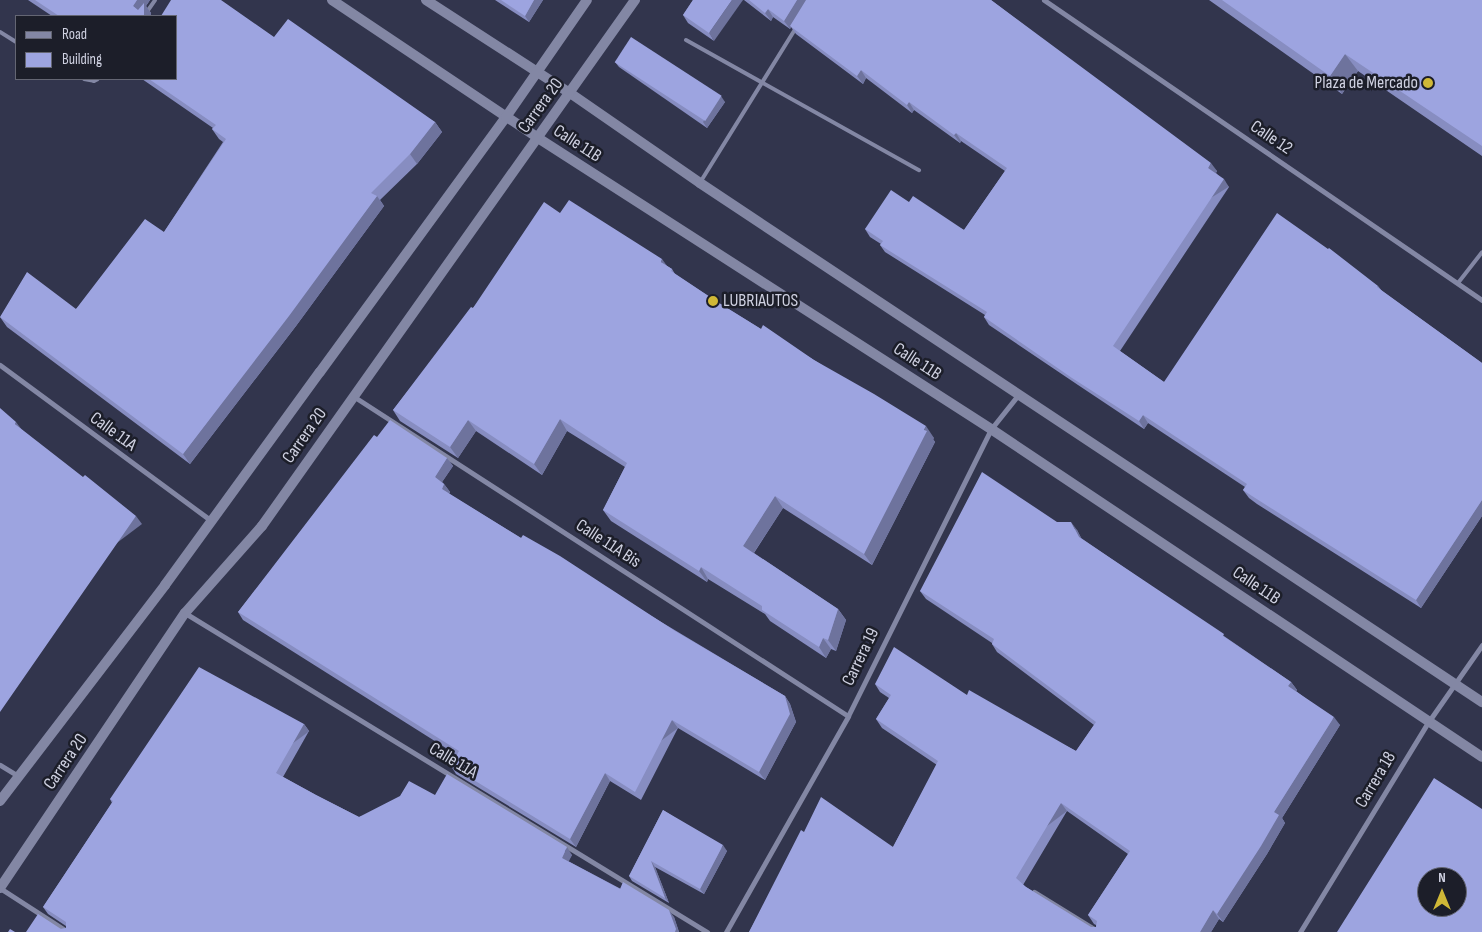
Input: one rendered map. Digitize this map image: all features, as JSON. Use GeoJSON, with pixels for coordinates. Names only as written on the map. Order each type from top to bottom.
{"type":"FeatureCollection","features":[{"type":"Feature","properties":{"kind":"street","name":"Calle 11B"},"geometry":{"type":"LineString","coordinates":[[332,0],[538,138],[990,429],[1482,757]]}},
{"type":"Feature","properties":{"kind":"street","name":"Calle 11B"},"geometry":{"type":"LineString","coordinates":[[426,0],[570,93],[700,183],[1482,702]]}},
{"type":"Feature","properties":{"kind":"street","name":"Carrera 20"},"geometry":{"type":"LineString","coordinates":[[0,801],[164,585],[506,117],[535,72],[587,0]]}},
{"type":"Feature","properties":{"kind":"street","name":"Carrera 20"},"geometry":{"type":"LineString","coordinates":[[0,888],[185,613],[262,526],[635,0]]}},
{"type":"Feature","properties":{"kind":"street","name":"Calle 12"},"geometry":{"type":"LineString","coordinates":[[1044,0],[1482,300]]}},
{"type":"Feature","properties":{"kind":"street","name":"Calle 11A"},"geometry":{"type":"LineString","coordinates":[[0,365],[210,520]]}},
{"type":"Feature","properties":{"kind":"street","name":"Carrera 19"},"geometry":{"type":"LineString","coordinates":[[726,932],[848,716],[990,429],[1019,394]]}},
{"type":"Feature","properties":{"kind":"street","name":"Calle 11A Bis"},"geometry":{"type":"LineString","coordinates":[[353,396],[848,716]]}},
{"type":"Feature","properties":{"kind":"street","name":"Calle 11A"},"geometry":{"type":"LineString","coordinates":[[185,613],[707,932]]}},
{"type":"Feature","properties":{"kind":"street","name":"Carrera 18"},"geometry":{"type":"LineString","coordinates":[[1300,932],[1429,721],[1482,645]]}},
{"type":"Feature","properties":{"kind":"street"},"geometry":{"type":"LineString","coordinates":[[0,765],[18,776]]}},
{"type":"Feature","properties":{"kind":"street"},"geometry":{"type":"LineString","coordinates":[[0,888],[68,932]]}},
{"type":"Feature","properties":{"kind":"street"},"geometry":{"type":"LineString","coordinates":[[1034,892],[1099,932]]}},
{"type":"Feature","properties":{"kind":"lane"},"geometry":{"type":"LineString","coordinates":[[145,15],[155,0]]}},
{"type":"Feature","properties":{"kind":"lane"},"geometry":{"type":"LineString","coordinates":[[700,183],[797,25]]}},
{"type":"Feature","properties":{"kind":"lane"},"geometry":{"type":"LineString","coordinates":[[0,32],[15,41]]}},
{"type":"Feature","properties":{"kind":"lane"},"geometry":{"type":"LineString","coordinates":[[686,40],[919,170]]}},
{"type":"Feature","properties":{"kind":"lane"},"geometry":{"type":"LineString","coordinates":[[1458,283],[1482,252]]}},
{"type":"Feature","properties":{"kind":"building"},"geometry":{"type":"Polygon","coordinates":[[[35,0],[137,0],[133,6],[138,10],[144,3],[144,15],[58,15],[35,0]]]}},
{"type":"Feature","properties":{"kind":"building"},"geometry":{"type":"Polygon","coordinates":[[[171,0],[221,0],[274,37],[288,19],[435,122],[410,154],[371,193],[377,196],[289,316],[183,454],[0,317],[27,272],[76,309],[145,219],[164,232],[226,139],[212,129],[216,125],[150,80],[178,80],[178,15],[162,15],[171,0]]]}},
{"type":"Feature","properties":{"kind":"building"},"geometry":{"type":"Polygon","coordinates":[[[501,0],[534,0],[525,16],[501,0]]]}},
{"type":"Feature","properties":{"kind":"building"},"geometry":{"type":"Polygon","coordinates":[[[693,0],[732,0],[709,33],[683,15],[693,0]]]}},
{"type":"Feature","properties":{"kind":"building"},"geometry":{"type":"Polygon","coordinates":[[[749,0],[797,0],[784,21],[768,9],[765,13],[749,0]]]}},
{"type":"Feature","properties":{"kind":"building"},"geometry":{"type":"Polygon","coordinates":[[[806,0],[991,0],[1211,163],[1208,168],[1224,179],[1113,346],[1164,382],[1277,213],[1329,248],[1377,287],[1482,363],[1482,500],[1416,600],[1243,490],[1247,484],[1143,415],[1139,421],[1072,378],[984,317],[987,312],[880,245],[883,241],[865,229],[891,190],[909,202],[913,196],[964,230],[1007,168],[956,133],[954,135],[909,102],[907,105],[861,70],[857,76],[790,26],[806,0]]]}},
{"type":"Feature","properties":{"kind":"building","name":"Plaza de Mercado"},"geometry":{"type":"Polygon","coordinates":[[[1222,0],[1482,0],[1482,146],[1345,54],[1330,76],[1222,0]]]}},
{"type":"Feature","properties":{"kind":"building"},"geometry":{"type":"Polygon","coordinates":[[[631,37],[722,96],[705,121],[615,62],[631,37]]]}},
{"type":"Feature","properties":{"kind":"building"},"geometry":{"type":"Polygon","coordinates":[[[569,200],[662,259],[661,262],[672,269],[671,271],[719,303],[761,329],[763,325],[814,360],[926,426],[924,430],[927,431],[864,554],[775,496],[743,546],[838,609],[828,640],[823,638],[819,647],[762,610],[762,606],[701,567],[699,571],[603,510],[627,463],[560,419],[534,464],[468,420],[450,447],[393,410],[471,307],[473,308],[544,202],[560,213],[569,200]]]}},
{"type":"Feature","properties":{"kind":"building"},"geometry":{"type":"Polygon","coordinates":[[[0,408],[16,422],[15,424],[83,477],[85,475],[136,516],[0,712],[0,408]]]}},
{"type":"Feature","properties":{"kind":"building"},"geometry":{"type":"Polygon","coordinates":[[[390,420],[447,458],[435,477],[444,484],[442,489],[521,538],[523,535],[560,556],[675,631],[785,696],[790,714],[759,772],[672,720],[635,792],[605,773],[570,839],[451,766],[459,751],[238,612],[374,435],[377,437],[390,420]]]}},
{"type":"Feature","properties":{"kind":"building"},"geometry":{"type":"Polygon","coordinates":[[[982,472],[1057,522],[1071,522],[1079,537],[1224,634],[1223,636],[1291,682],[1288,686],[1334,717],[1274,812],[1279,815],[1261,846],[1217,914],[1213,910],[1200,932],[749,932],[801,830],[804,832],[821,797],[893,847],[938,761],[876,719],[891,695],[875,684],[894,647],[967,695],[969,690],[1076,751],[1096,722],[992,644],[994,639],[920,591],[982,472]],[[1061,803],[1016,878],[1026,887],[1091,927],[1096,927],[1097,921],[1088,915],[1130,851],[1061,803]]]}},
{"type":"Feature","properties":{"kind":"building"},"geometry":{"type":"Polygon","coordinates":[[[199,667],[304,724],[276,773],[359,817],[400,796],[409,781],[435,795],[447,774],[567,847],[562,858],[620,889],[623,882],[669,910],[676,929],[675,932],[26,932],[38,914],[61,929],[66,928],[66,922],[43,907],[113,801],[110,799],[199,667]]]}},
{"type":"Feature","properties":{"kind":"building"},"geometry":{"type":"Polygon","coordinates":[[[1434,778],[1482,809],[1482,932],[1337,932],[1434,778]]]}},
{"type":"Feature","properties":{"kind":"building"},"geometry":{"type":"Polygon","coordinates":[[[663,810],[723,845],[700,889],[651,861],[665,898],[629,876],[663,810]]]}},
{"type":"Feature","properties":{"kind":"place","name":"Plaza de Mercado"},"geometry":{"type":"Point","coordinates":[1428,83]}},
{"type":"Feature","properties":{"kind":"place","name":"LUBRIAUTOS"},"geometry":{"type":"Point","coordinates":[713,301]}}]}
